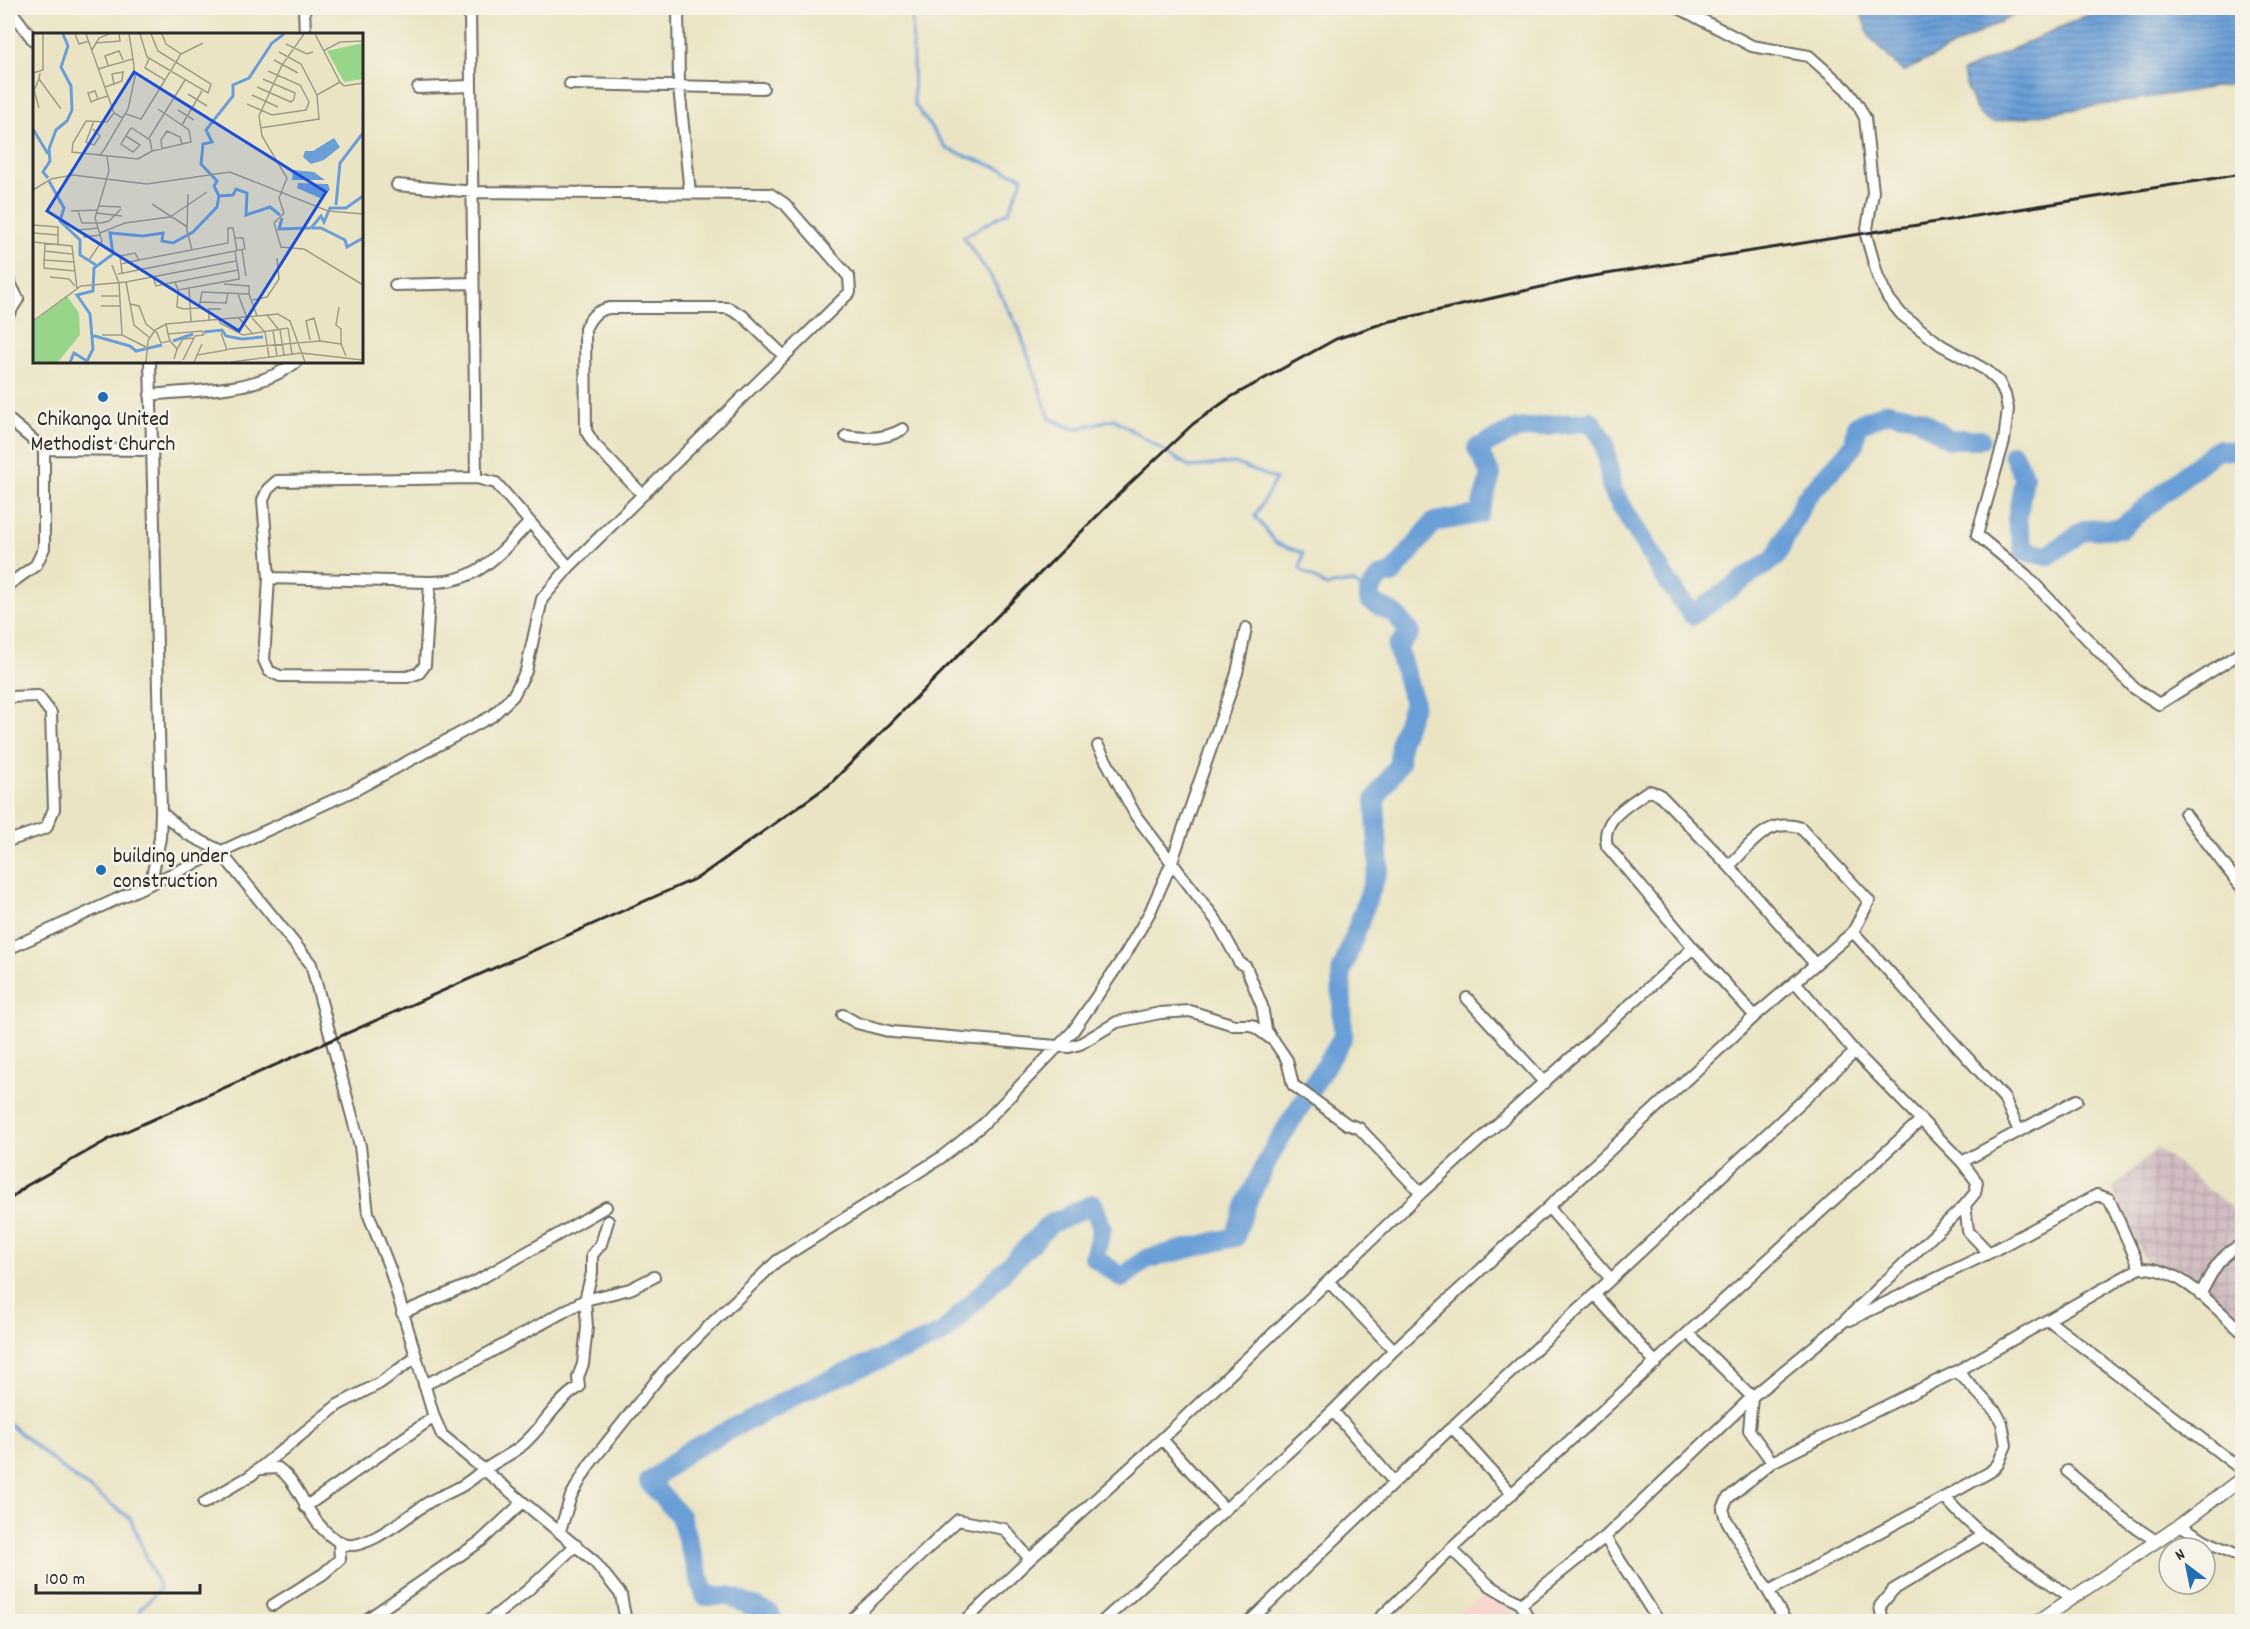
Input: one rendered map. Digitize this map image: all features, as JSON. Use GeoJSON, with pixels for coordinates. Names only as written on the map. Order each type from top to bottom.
{"type":"FeatureCollection","features":[{"type":"Feature","properties":{"kind":"street"},"geometry":{"type":"LineString","coordinates":[[9,8],[33,40]]}},
{"type":"Feature","properties":{"kind":"street"},"geometry":{"type":"LineString","coordinates":[[304,8],[305,33]]}},
{"type":"Feature","properties":{"kind":"street"},"geometry":{"type":"LineString","coordinates":[[470,8],[476,478]]}},
{"type":"Feature","properties":{"kind":"street"},"geometry":{"type":"LineString","coordinates":[[678,8],[679,87],[690,193]]}},
{"type":"Feature","properties":{"kind":"street"},"geometry":{"type":"LineString","coordinates":[[1679,8],[1752,46],[1809,56],[1846,89],[1858,105],[1865,118],[1873,192],[1866,235],[1878,277],[1888,298],[1902,315],[1941,345],[1986,369],[1999,382],[2005,395],[2008,409],[2004,441],[1977,535],[2026,575],[2134,688],[2159,704],[2242,652]]}},
{"type":"Feature","properties":{"kind":"street"},"geometry":{"type":"LineString","coordinates":[[570,84],[763,88]]}},
{"type":"Feature","properties":{"kind":"street"},"geometry":{"type":"LineString","coordinates":[[418,88],[470,86]]}},
{"type":"Feature","properties":{"kind":"street"},"geometry":{"type":"LineString","coordinates":[[8,949],[219,850],[352,791],[492,716],[513,696],[526,671],[543,599],[569,567],[850,292],[849,277],[785,204],[770,194],[474,192],[397,185]]}},
{"type":"Feature","properties":{"kind":"street"},"geometry":{"type":"LineString","coordinates":[[8,279],[18,299],[8,315]]}},
{"type":"Feature","properties":{"kind":"street"},"geometry":{"type":"LineString","coordinates":[[395,285],[472,284]]}},
{"type":"Feature","properties":{"kind":"street"},"geometry":{"type":"LineString","coordinates":[[643,495],[594,444],[586,431],[585,329],[591,317],[598,311],[609,308],[728,308],[743,316],[784,356]]}},
{"type":"Feature","properties":{"kind":"street"},"geometry":{"type":"LineString","coordinates":[[150,363],[150,450],[161,812],[160,838],[151,882]]}},
{"type":"Feature","properties":{"kind":"street"},"geometry":{"type":"LineString","coordinates":[[150,395],[256,383],[279,375],[295,363]]}},
{"type":"Feature","properties":{"kind":"street"},"geometry":{"type":"LineString","coordinates":[[8,419],[44,449],[150,450]]}},
{"type":"Feature","properties":{"kind":"street"},"geometry":{"type":"LineString","coordinates":[[846,436],[875,438],[894,434],[903,429]]}},
{"type":"Feature","properties":{"kind":"street"},"geometry":{"type":"LineString","coordinates":[[8,585],[36,565],[44,548],[44,449]]}},
{"type":"Feature","properties":{"kind":"street"},"geometry":{"type":"LineString","coordinates":[[430,582],[425,665],[419,673],[407,677],[280,676],[270,670],[264,660],[269,578],[262,500],[268,489],[278,481],[476,478],[496,483],[569,567]]}},
{"type":"Feature","properties":{"kind":"street"},"geometry":{"type":"LineString","coordinates":[[269,578],[452,582],[477,571],[499,555],[530,522]]}},
{"type":"Feature","properties":{"kind":"street"},"geometry":{"type":"LineString","coordinates":[[560,1531],[571,1496],[589,1466],[663,1372],[715,1320],[777,1261],[939,1159],[981,1126],[1073,1031],[1125,955],[1150,912],[1172,864],[1237,673],[1246,628]]}},
{"type":"Feature","properties":{"kind":"street"},"geometry":{"type":"LineString","coordinates":[[8,697],[38,696],[51,713],[54,809],[46,828],[8,841]]}},
{"type":"Feature","properties":{"kind":"street"},"geometry":{"type":"LineString","coordinates":[[1098,746],[1136,816],[1216,920],[1239,962],[1246,967],[1262,1006],[1266,1030],[1287,1060],[1293,1085],[1347,1124],[1359,1128],[1421,1193]]}},
{"type":"Feature","properties":{"kind":"street"},"geometry":{"type":"LineString","coordinates":[[1755,1016],[1613,855],[1607,846],[1606,828],[1611,820],[1641,796],[1654,792],[1729,866],[1815,964]]}},
{"type":"Feature","properties":{"kind":"street"},"geometry":{"type":"LineString","coordinates":[[161,812],[187,834],[219,850],[311,964],[334,1039],[360,1146],[368,1213],[390,1269],[423,1385],[442,1435],[576,1545],[612,1582],[621,1595],[626,1622]]}},
{"type":"Feature","properties":{"kind":"street"},"geometry":{"type":"LineString","coordinates":[[2185,814],[2242,888]]}},
{"type":"Feature","properties":{"kind":"street"},"geometry":{"type":"LineString","coordinates":[[1102,1622],[1224,1508],[1333,1411],[1394,1350],[1755,1016],[1796,983],[1852,932],[1869,901],[1801,828],[1781,823],[1773,826],[1729,866]]}},
{"type":"Feature","properties":{"kind":"street"},"geometry":{"type":"LineString","coordinates":[[1852,932],[2004,1098],[2018,1129]]}},
{"type":"Feature","properties":{"kind":"street"},"geometry":{"type":"LineString","coordinates":[[964,1622],[1162,1439],[1421,1193],[1693,948]]}},
{"type":"Feature","properties":{"kind":"street"},"geometry":{"type":"LineString","coordinates":[[1521,1604],[1605,1537],[1752,1397],[1839,1326],[1965,1205],[1978,1186],[1962,1162],[1855,1052],[1796,983]]}},
{"type":"Feature","properties":{"kind":"street"},"geometry":{"type":"LineString","coordinates":[[1467,998],[1545,1083]]}},
{"type":"Feature","properties":{"kind":"street"},"geometry":{"type":"LineString","coordinates":[[843,1016],[857,1023],[892,1032],[947,1035],[1029,1045],[1060,1045],[1080,1044],[1117,1022],[1190,1011],[1234,1025],[1251,1025],[1274,1041]]}},
{"type":"Feature","properties":{"kind":"street"},"geometry":{"type":"LineString","coordinates":[[1249,1622],[1452,1427],[1855,1052]]}},
{"type":"Feature","properties":{"kind":"street"},"geometry":{"type":"LineString","coordinates":[[1962,1162],[2018,1129],[2077,1100]]}},
{"type":"Feature","properties":{"kind":"street"},"geometry":{"type":"LineString","coordinates":[[1376,1622],[1451,1549],[1921,1120]]}},
{"type":"Feature","properties":{"kind":"street"},"geometry":{"type":"LineString","coordinates":[[1839,1326],[1989,1253],[2084,1199],[2103,1195],[2109,1200],[2140,1268]]}},
{"type":"Feature","properties":{"kind":"street"},"geometry":{"type":"LineString","coordinates":[[1965,1205],[1968,1231],[1989,1253]]}},
{"type":"Feature","properties":{"kind":"street"},"geometry":{"type":"LineString","coordinates":[[402,1313],[475,1282],[606,1207]]}},
{"type":"Feature","properties":{"kind":"street"},"geometry":{"type":"LineString","coordinates":[[1549,1208],[1611,1279]]}},
{"type":"Feature","properties":{"kind":"street"},"geometry":{"type":"LineString","coordinates":[[273,1605],[323,1574],[361,1544],[395,1527],[430,1501],[461,1487],[519,1447],[548,1417],[561,1398],[579,1387],[578,1377],[583,1364],[587,1327],[585,1300],[592,1273],[592,1255],[601,1244],[608,1221]]}},
{"type":"Feature","properties":{"kind":"street"},"geometry":{"type":"LineString","coordinates":[[2200,1295],[2213,1268],[2230,1249],[2242,1245]]}},
{"type":"Feature","properties":{"kind":"street"},"geometry":{"type":"LineString","coordinates":[[1786,1622],[1726,1519],[1723,1509],[1728,1498],[1772,1462],[1956,1371],[2140,1268],[2159,1269],[2200,1295],[2242,1332]]}},
{"type":"Feature","properties":{"kind":"street"},"geometry":{"type":"LineString","coordinates":[[423,1385],[474,1361],[585,1300],[630,1289],[654,1277]]}},
{"type":"Feature","properties":{"kind":"street"},"geometry":{"type":"LineString","coordinates":[[1329,1282],[1394,1350]]}},
{"type":"Feature","properties":{"kind":"street"},"geometry":{"type":"LineString","coordinates":[[1595,1295],[1656,1363]]}},
{"type":"Feature","properties":{"kind":"street"},"geometry":{"type":"LineString","coordinates":[[2049,1321],[2242,1470]]}},
{"type":"Feature","properties":{"kind":"street"},"geometry":{"type":"LineString","coordinates":[[1689,1334],[1752,1397]]}},
{"type":"Feature","properties":{"kind":"street"},"geometry":{"type":"LineString","coordinates":[[204,1503],[260,1469],[338,1405],[380,1383],[415,1358]]}},
{"type":"Feature","properties":{"kind":"street"},"geometry":{"type":"LineString","coordinates":[[1769,1591],[1990,1472],[2004,1455],[2006,1434],[1996,1412],[1956,1371]]}},
{"type":"Feature","properties":{"kind":"street"},"geometry":{"type":"LineString","coordinates":[[1752,1397],[1749,1430],[1772,1462]]}},
{"type":"Feature","properties":{"kind":"street"},"geometry":{"type":"LineString","coordinates":[[1333,1411],[1394,1482]]}},
{"type":"Feature","properties":{"kind":"street"},"geometry":{"type":"LineString","coordinates":[[305,1507],[434,1417]]}},
{"type":"Feature","properties":{"kind":"street"},"geometry":{"type":"LineString","coordinates":[[1452,1427],[1512,1494]]}},
{"type":"Feature","properties":{"kind":"street"},"geometry":{"type":"LineString","coordinates":[[1162,1439],[1224,1508]]}},
{"type":"Feature","properties":{"kind":"street"},"geometry":{"type":"LineString","coordinates":[[277,1455],[278,1468]]}},
{"type":"Feature","properties":{"kind":"street"},"geometry":{"type":"LineString","coordinates":[[260,1469],[278,1468],[287,1475],[305,1507],[339,1541],[344,1545],[361,1544]]}},
{"type":"Feature","properties":{"kind":"street"},"geometry":{"type":"LineString","coordinates":[[2067,1470],[2125,1520],[2156,1541]]}},
{"type":"Feature","properties":{"kind":"street"},"geometry":{"type":"LineString","coordinates":[[2037,1622],[2180,1525],[2242,1478]]}},
{"type":"Feature","properties":{"kind":"street"},"geometry":{"type":"LineString","coordinates":[[1946,1497],[1959,1514],[1984,1535],[2072,1598]]}},
{"type":"Feature","properties":{"kind":"street"},"geometry":{"type":"LineString","coordinates":[[363,1622],[481,1541],[523,1502]]}},
{"type":"Feature","properties":{"kind":"street"},"geometry":{"type":"LineString","coordinates":[[849,1622],[958,1520],[1004,1529],[1030,1559]]}},
{"type":"Feature","properties":{"kind":"street"},"geometry":{"type":"LineString","coordinates":[[2180,1525],[2215,1546],[2242,1557]]}},
{"type":"Feature","properties":{"kind":"street"},"geometry":{"type":"LineString","coordinates":[[1883,1622],[1880,1606],[1893,1590],[1984,1535]]}},
{"type":"Feature","properties":{"kind":"street"},"geometry":{"type":"LineString","coordinates":[[1605,1537],[1659,1622]]}},
{"type":"Feature","properties":{"kind":"street"},"geometry":{"type":"LineString","coordinates":[[339,1541],[340,1559]]}},
{"type":"Feature","properties":{"kind":"street"},"geometry":{"type":"LineString","coordinates":[[487,1622],[528,1590],[576,1545]]}},
{"type":"Feature","properties":{"kind":"street"},"geometry":{"type":"LineString","coordinates":[[1451,1549],[1489,1585],[1521,1604],[1530,1622]]}},
{"type":"Feature","properties":{"kind":"shaded area"},"geometry":{"type":"Polygon","coordinates":[[[2157,1148],[2242,1216],[2242,1325],[2208,1296],[2146,1263],[2112,1189],[2157,1148]]]}},
{"type":"Feature","properties":{"kind":"shaded area"},"geometry":{"type":"Polygon","coordinates":[[[1483,1598],[1502,1600],[1515,1621],[1443,1621],[1483,1598]]]}},
{"type":"Feature","properties":{"kind":"water"},"geometry":{"type":"Polygon","coordinates":[[[1859,8],[2028,8],[1903,72],[1869,36],[1859,8]]]}},
{"type":"Feature","properties":{"kind":"water"},"geometry":{"type":"Polygon","coordinates":[[[2103,8],[2242,8],[2242,79],[2228,85],[1995,122],[1982,116],[1973,103],[1962,72],[2103,8]]]}},
{"type":"Feature","properties":{"kind":"waterway"},"geometry":{"type":"LineString","coordinates":[[912,8],[914,104],[947,149],[1023,177],[1009,211],[963,237],[990,275],[1019,329],[1050,419],[1075,429],[1114,419],[1190,467],[1234,463],[1276,479],[1255,516],[1276,543],[1303,553],[1300,569],[1326,586],[1352,582],[1369,592]]}},
{"type":"Feature","properties":{"kind":"waterway"},"geometry":{"type":"LineString","coordinates":[[774,1622],[770,1614],[729,1596],[705,1596],[680,1516],[649,1482],[687,1452],[810,1388],[942,1334],[1050,1224],[1093,1204],[1102,1228],[1094,1257],[1122,1278],[1146,1259],[1235,1237],[1246,1204],[1273,1150],[1343,1037],[1341,973],[1379,867],[1375,800],[1399,763],[1400,742],[1414,703],[1397,647],[1410,633],[1396,615],[1369,600],[1369,592],[1379,577],[1392,574],[1434,522],[1479,514],[1491,475],[1477,448],[1517,429],[1591,421],[1604,441],[1612,490],[1664,576],[1692,615],[1775,558],[1805,499],[1854,445],[1857,425],[1888,412],[1918,418],[1949,439],[1980,439]]}},
{"type":"Feature","properties":{"kind":"waterway"},"geometry":{"type":"LineString","coordinates":[[2013,454],[2024,477],[2017,521],[2024,551],[2048,556],[2084,530],[2121,528],[2217,449],[2242,453]]}},
{"type":"Feature","properties":{"kind":"waterway"},"geometry":{"type":"LineString","coordinates":[[8,1423],[67,1472],[130,1518],[160,1589],[139,1610],[147,1622]]}},
{"type":"Feature","properties":{"kind":"railway"},"geometry":{"type":"LineString","coordinates":[[8,1201],[26,1186],[111,1138],[699,877],[829,785],[1124,489],[1193,424],[1231,397],[1336,339],[1387,322],[1581,278],[2242,174]]}},
{"type":"Feature","properties":{"kind":"place","name":"Chikanga United Methodist Church"},"geometry":{"type":"Point","coordinates":[103,397]}},
{"type":"Feature","properties":{"kind":"place","name":"building under construction"},"geometry":{"type":"Point","coordinates":[101,870]}}]}
